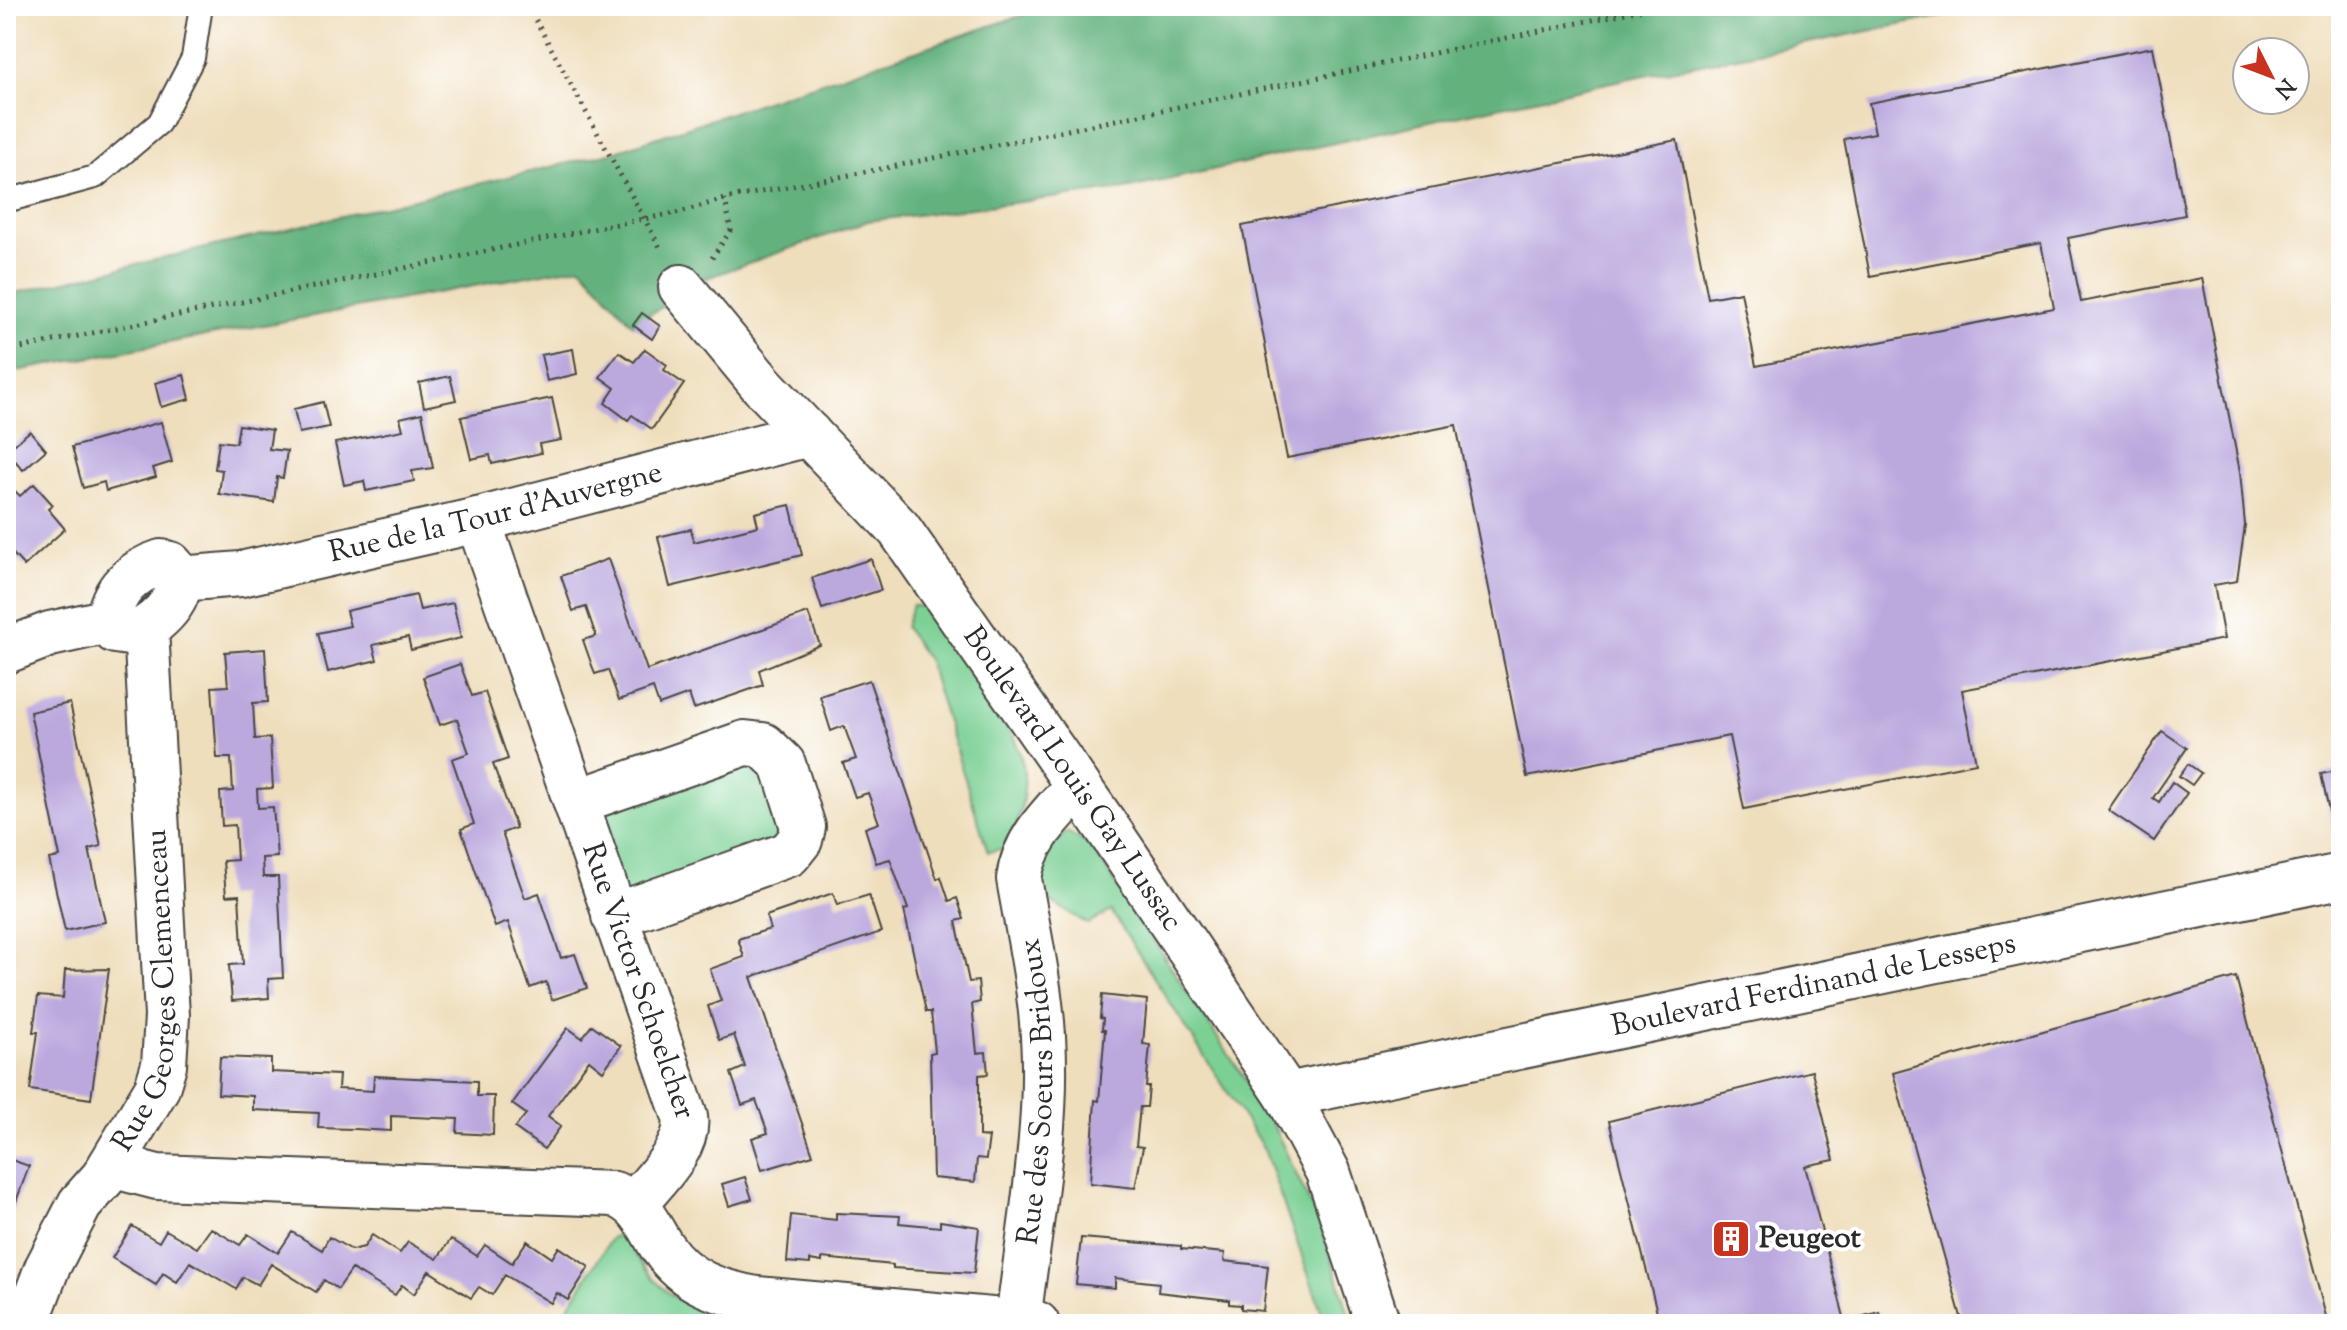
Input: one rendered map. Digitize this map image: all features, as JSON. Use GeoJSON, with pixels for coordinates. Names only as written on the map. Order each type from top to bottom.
{"type":"FeatureCollection","features":[{"type":"Feature","properties":{"kind":"street","name":"Boulevard Louis Gay Lussac"},"geometry":{"type":"LineString","coordinates":[[681,287],[752,373],[899,529],[1287,1095],[1324,1162],[1378,1324]]}},
{"type":"Feature","properties":{"kind":"street","name":"Rue de la Tour d'Auvergne"},"geometry":{"type":"LineString","coordinates":[[127,625],[166,611],[180,587],[179,579],[241,574],[478,520],[809,434]]}},
{"type":"Feature","properties":{"kind":"street","name":"Rue Victor Schoelcher"},"geometry":{"type":"LineString","coordinates":[[478,520],[686,1125],[674,1153],[635,1204]]}},
{"type":"Feature","properties":{"kind":"street"},"geometry":{"type":"LineString","coordinates":[[6,651],[50,634],[127,625]]}},
{"type":"Feature","properties":{"kind":"street","name":"Rue Georges Clemenceau"},"geometry":{"type":"LineString","coordinates":[[26,1324],[47,1268],[80,1204],[111,1165],[157,1088],[167,1049],[127,625]]}},
{"type":"Feature","properties":{"kind":"street"},"geometry":{"type":"LineString","coordinates":[[576,802],[745,743],[763,745],[783,764],[803,827],[800,840],[789,854],[614,916]]}},
{"type":"Feature","properties":{"kind":"street","name":"Rue des Soeurs Bridoux"},"geometry":{"type":"LineString","coordinates":[[635,1204],[673,1260],[685,1273],[711,1289],[757,1299],[1028,1323],[1043,1073],[1038,995],[1019,879],[1021,863],[1033,838],[1078,786]]}},
{"type":"Feature","properties":{"kind":"street","name":"Boulevard Ferdinand de Lesseps"},"geometry":{"type":"LineString","coordinates":[[1287,1095],[2341,876]]}},
{"type":"Feature","properties":{"kind":"street"},"geometry":{"type":"LineString","coordinates":[[111,1165],[157,1177],[602,1193],[626,1198],[635,1204]]}},
{"type":"Feature","properties":{"kind":"lane"},"geometry":{"type":"LineString","coordinates":[[6,201],[95,177],[159,123],[193,58],[201,6]]}},
{"type":"Feature","properties":{"kind":"path"},"geometry":{"type":"LineString","coordinates":[[528,6],[681,287],[716,255],[731,230],[725,199]]}},
{"type":"Feature","properties":{"kind":"path"},"geometry":{"type":"LineString","coordinates":[[6,351],[1659,6]]}},
{"type":"Feature","properties":{"kind":"green space"},"geometry":{"type":"Polygon","coordinates":[[[1050,6],[1996,6],[1630,78],[1125,189],[868,221],[681,287],[665,305],[633,325],[581,266],[6,373],[6,295],[610,153],[1050,6]]]}},
{"type":"Feature","properties":{"kind":"green space"},"geometry":{"type":"Polygon","coordinates":[[[912,605],[926,608],[968,664],[997,706],[1018,748],[1024,787],[1010,847],[988,852],[928,661],[905,627],[912,605]]]}},
{"type":"Feature","properties":{"kind":"green space"},"geometry":{"type":"Polygon","coordinates":[[[756,756],[789,836],[623,900],[594,810],[756,756]]]}},
{"type":"Feature","properties":{"kind":"green space"},"geometry":{"type":"Polygon","coordinates":[[[1067,832],[1091,846],[1268,1114],[1322,1229],[1352,1324],[1326,1324],[1264,1149],[1111,911],[1088,924],[1042,896],[1042,878],[1049,852],[1067,832]]]}},
{"type":"Feature","properties":{"kind":"green space"},"geometry":{"type":"Polygon","coordinates":[[[624,1233],[651,1276],[684,1303],[725,1317],[776,1324],[558,1324],[612,1237],[624,1233]]]}},
{"type":"Feature","properties":{"kind":"building"},"geometry":{"type":"Polygon","coordinates":[[[2153,47],[2185,215],[2068,238],[2081,302],[2202,278],[2240,472],[2245,525],[2237,581],[2214,585],[2224,639],[1962,690],[1976,763],[1744,809],[1729,736],[1527,777],[1456,425],[1287,458],[1242,226],[1677,140],[1708,298],[1741,292],[1756,366],[2054,308],[2041,243],[1870,276],[1844,139],[1875,133],[1869,103],[2153,47]]]}},
{"type":"Feature","properties":{"kind":"building"},"geometry":{"type":"Polygon","coordinates":[[[642,313],[660,326],[652,339],[633,325],[642,313]]]}},
{"type":"Feature","properties":{"kind":"building"},"geometry":{"type":"Polygon","coordinates":[[[573,349],[577,374],[547,381],[541,355],[573,349]]]}},
{"type":"Feature","properties":{"kind":"building"},"geometry":{"type":"Polygon","coordinates":[[[645,349],[667,365],[664,370],[684,384],[652,429],[632,415],[628,420],[605,403],[615,388],[600,377],[619,352],[634,362],[645,349]]]}},
{"type":"Feature","properties":{"kind":"building"},"geometry":{"type":"Polygon","coordinates":[[[184,375],[190,399],[161,407],[155,383],[184,375]]]}},
{"type":"Feature","properties":{"kind":"building"},"geometry":{"type":"Polygon","coordinates":[[[450,376],[456,400],[424,407],[419,383],[450,376]]]}},
{"type":"Feature","properties":{"kind":"building"},"geometry":{"type":"Polygon","coordinates":[[[552,398],[561,440],[539,444],[541,453],[492,464],[490,455],[471,459],[461,417],[552,398]]]}},
{"type":"Feature","properties":{"kind":"building"},"geometry":{"type":"Polygon","coordinates":[[[323,402],[329,427],[299,433],[294,409],[323,402]]]}},
{"type":"Feature","properties":{"kind":"building"},"geometry":{"type":"Polygon","coordinates":[[[422,413],[433,468],[412,471],[414,481],[366,491],[364,481],[344,485],[335,443],[403,430],[400,418],[422,413]]]}},
{"type":"Feature","properties":{"kind":"building"},"geometry":{"type":"Polygon","coordinates":[[[161,422],[172,462],[153,468],[156,477],[106,491],[104,482],[83,488],[72,447],[161,422]]]}},
{"type":"Feature","properties":{"kind":"building"},"geometry":{"type":"Polygon","coordinates":[[[239,425],[272,430],[269,449],[287,451],[283,478],[277,477],[274,502],[219,494],[222,470],[215,469],[219,441],[236,443],[239,425]]]}},
{"type":"Feature","properties":{"kind":"building"},"geometry":{"type":"Polygon","coordinates":[[[30,431],[46,450],[23,470],[7,451],[30,431]]]}},
{"type":"Feature","properties":{"kind":"building"},"geometry":{"type":"Polygon","coordinates":[[[34,484],[53,505],[48,509],[65,529],[24,566],[6,546],[6,488],[9,485],[20,496],[34,484]]]}},
{"type":"Feature","properties":{"kind":"building"},"geometry":{"type":"Polygon","coordinates":[[[790,505],[802,555],[670,587],[658,537],[691,529],[694,542],[758,526],[755,513],[790,505]]]}},
{"type":"Feature","properties":{"kind":"building"},"geometry":{"type":"Polygon","coordinates":[[[608,559],[647,670],[808,613],[820,645],[759,670],[763,685],[694,709],[689,694],[659,705],[653,688],[619,700],[608,670],[595,674],[583,640],[596,636],[586,607],[573,611],[561,576],[608,559]]]}},
{"type":"Feature","properties":{"kind":"building"},"geometry":{"type":"Polygon","coordinates":[[[871,559],[881,590],[822,609],[812,578],[871,559]]]}},
{"type":"Feature","properties":{"kind":"building"},"geometry":{"type":"Polygon","coordinates":[[[416,595],[420,610],[453,603],[461,638],[411,650],[408,637],[373,645],[377,660],[328,672],[318,633],[350,626],[346,611],[416,595]]]}},
{"type":"Feature","properties":{"kind":"building"},"geometry":{"type":"Polygon","coordinates":[[[265,649],[268,702],[253,703],[255,739],[270,738],[273,788],[257,789],[258,808],[273,807],[277,857],[262,858],[263,877],[278,877],[283,978],[268,979],[269,998],[232,1001],[229,965],[243,964],[239,895],[226,896],[223,861],[237,860],[235,825],[222,826],[220,792],[233,791],[231,758],[217,758],[212,687],[228,686],[225,652],[265,649]]]}},
{"type":"Feature","properties":{"kind":"building"},"geometry":{"type":"Polygon","coordinates":[[[460,664],[472,696],[485,692],[508,759],[493,764],[516,828],[502,833],[525,898],[539,893],[561,958],[575,954],[587,988],[552,1000],[546,982],[530,988],[508,922],[495,927],[461,829],[474,824],[452,759],[469,753],[457,719],[440,725],[423,677],[460,664]]]}},
{"type":"Feature","properties":{"kind":"building"},"geometry":{"type":"Polygon","coordinates":[[[869,680],[937,879],[941,877],[949,901],[957,898],[964,919],[956,921],[969,982],[978,981],[980,1002],[972,1004],[977,1053],[986,1052],[988,1074],[979,1075],[979,1136],[989,1137],[986,1159],[977,1158],[975,1182],[933,1178],[930,1053],[935,1052],[931,1012],[926,1012],[904,910],[908,909],[890,859],[876,863],[865,828],[879,823],[868,793],[855,797],[843,763],[856,759],[844,726],[831,731],[820,696],[869,680]]]}},
{"type":"Feature","properties":{"kind":"building"},"geometry":{"type":"Polygon","coordinates":[[[70,703],[101,846],[89,849],[105,922],[65,931],[49,859],[60,857],[30,712],[70,703]]]}},
{"type":"Feature","properties":{"kind":"building"},"geometry":{"type":"Polygon","coordinates":[[[2162,731],[2187,748],[2153,798],[2159,802],[2172,782],[2187,793],[2154,841],[2108,810],[2162,731]]]}},
{"type":"Feature","properties":{"kind":"building"},"geometry":{"type":"Polygon","coordinates":[[[2188,764],[2201,773],[2192,785],[2179,776],[2188,764]]]}},
{"type":"Feature","properties":{"kind":"building"},"geometry":{"type":"Polygon","coordinates":[[[2341,770],[2341,833],[2334,834],[2321,774],[2341,770]]]}},
{"type":"Feature","properties":{"kind":"building"},"geometry":{"type":"Polygon","coordinates":[[[833,893],[837,905],[869,895],[881,932],[751,977],[813,1155],[762,1170],[752,1138],[768,1133],[756,1100],[742,1105],[731,1073],[745,1067],[734,1035],[719,1040],[708,1006],[721,1001],[710,969],[744,957],[738,939],[770,929],[766,916],[833,893]]]}},
{"type":"Feature","properties":{"kind":"building"},"geometry":{"type":"Polygon","coordinates":[[[109,969],[91,1099],[30,1090],[38,1032],[33,1032],[38,996],[63,998],[65,970],[109,969]]]}},
{"type":"Feature","properties":{"kind":"building"},"geometry":{"type":"Polygon","coordinates":[[[2236,977],[2328,1324],[1963,1324],[1893,1073],[2236,977]]]}},
{"type":"Feature","properties":{"kind":"building"},"geometry":{"type":"Polygon","coordinates":[[[1102,995],[1147,1000],[1143,1044],[1150,1045],[1146,1087],[1149,1087],[1147,1107],[1140,1107],[1136,1146],[1143,1147],[1135,1188],[1090,1183],[1095,1100],[1099,1101],[1105,1030],[1102,1030],[1103,1019],[1100,1018],[1102,995]]]}},
{"type":"Feature","properties":{"kind":"building"},"geometry":{"type":"Polygon","coordinates":[[[592,1025],[621,1046],[603,1071],[589,1060],[548,1116],[561,1126],[544,1149],[515,1128],[526,1114],[512,1104],[568,1028],[582,1038],[592,1025]]]}},
{"type":"Feature","properties":{"kind":"building"},"geometry":{"type":"Polygon","coordinates":[[[220,1057],[271,1059],[271,1072],[339,1075],[338,1089],[373,1091],[374,1076],[477,1081],[477,1096],[494,1096],[493,1135],[457,1133],[458,1119],[391,1116],[391,1131],[318,1128],[319,1113],[253,1110],[253,1096],[218,1094],[220,1057]]]}},
{"type":"Feature","properties":{"kind":"building","name":"Peugeot"},"geometry":{"type":"Polygon","coordinates":[[[1812,1071],[1834,1160],[1805,1166],[1845,1321],[1879,1312],[1882,1324],[1660,1324],[1609,1121],[1812,1071]]]}},
{"type":"Feature","properties":{"kind":"building"},"geometry":{"type":"Polygon","coordinates":[[[6,1158],[29,1166],[6,1229],[6,1158]]]}},
{"type":"Feature","properties":{"kind":"building"},"geometry":{"type":"Polygon","coordinates":[[[745,1177],[752,1199],[729,1206],[722,1184],[745,1177]]]}},
{"type":"Feature","properties":{"kind":"building"},"geometry":{"type":"Polygon","coordinates":[[[836,1213],[900,1216],[899,1223],[940,1227],[940,1221],[979,1227],[974,1273],[893,1268],[893,1265],[822,1258],[822,1262],[810,1260],[810,1264],[787,1262],[791,1215],[836,1220],[836,1213]]]}},
{"type":"Feature","properties":{"kind":"building"},"geometry":{"type":"Polygon","coordinates":[[[132,1226],[159,1242],[166,1230],[197,1248],[211,1228],[240,1245],[248,1234],[278,1253],[292,1232],[322,1250],[329,1237],[352,1250],[364,1247],[372,1235],[400,1253],[408,1242],[437,1259],[451,1239],[477,1256],[485,1245],[512,1263],[527,1241],[552,1258],[559,1247],[589,1267],[568,1300],[557,1293],[551,1303],[505,1275],[492,1295],[479,1287],[471,1298],[429,1271],[414,1294],[402,1285],[395,1295],[352,1269],[338,1289],[324,1280],[316,1292],[271,1264],[258,1285],[243,1277],[236,1289],[190,1262],[177,1282],[163,1273],[156,1285],[112,1258],[132,1226]]]}},
{"type":"Feature","properties":{"kind":"building"},"geometry":{"type":"Polygon","coordinates":[[[1081,1238],[1181,1246],[1181,1249],[1225,1253],[1224,1261],[1268,1266],[1263,1311],[1241,1309],[1241,1305],[1229,1304],[1229,1300],[1158,1292],[1159,1283],[1115,1278],[1115,1288],[1076,1284],[1081,1238]]]}},
{"type":"Feature","properties":{"kind":"place","name":"Peugeot"},"geometry":{"type":"Point","coordinates":[1731,1239]}}]}
